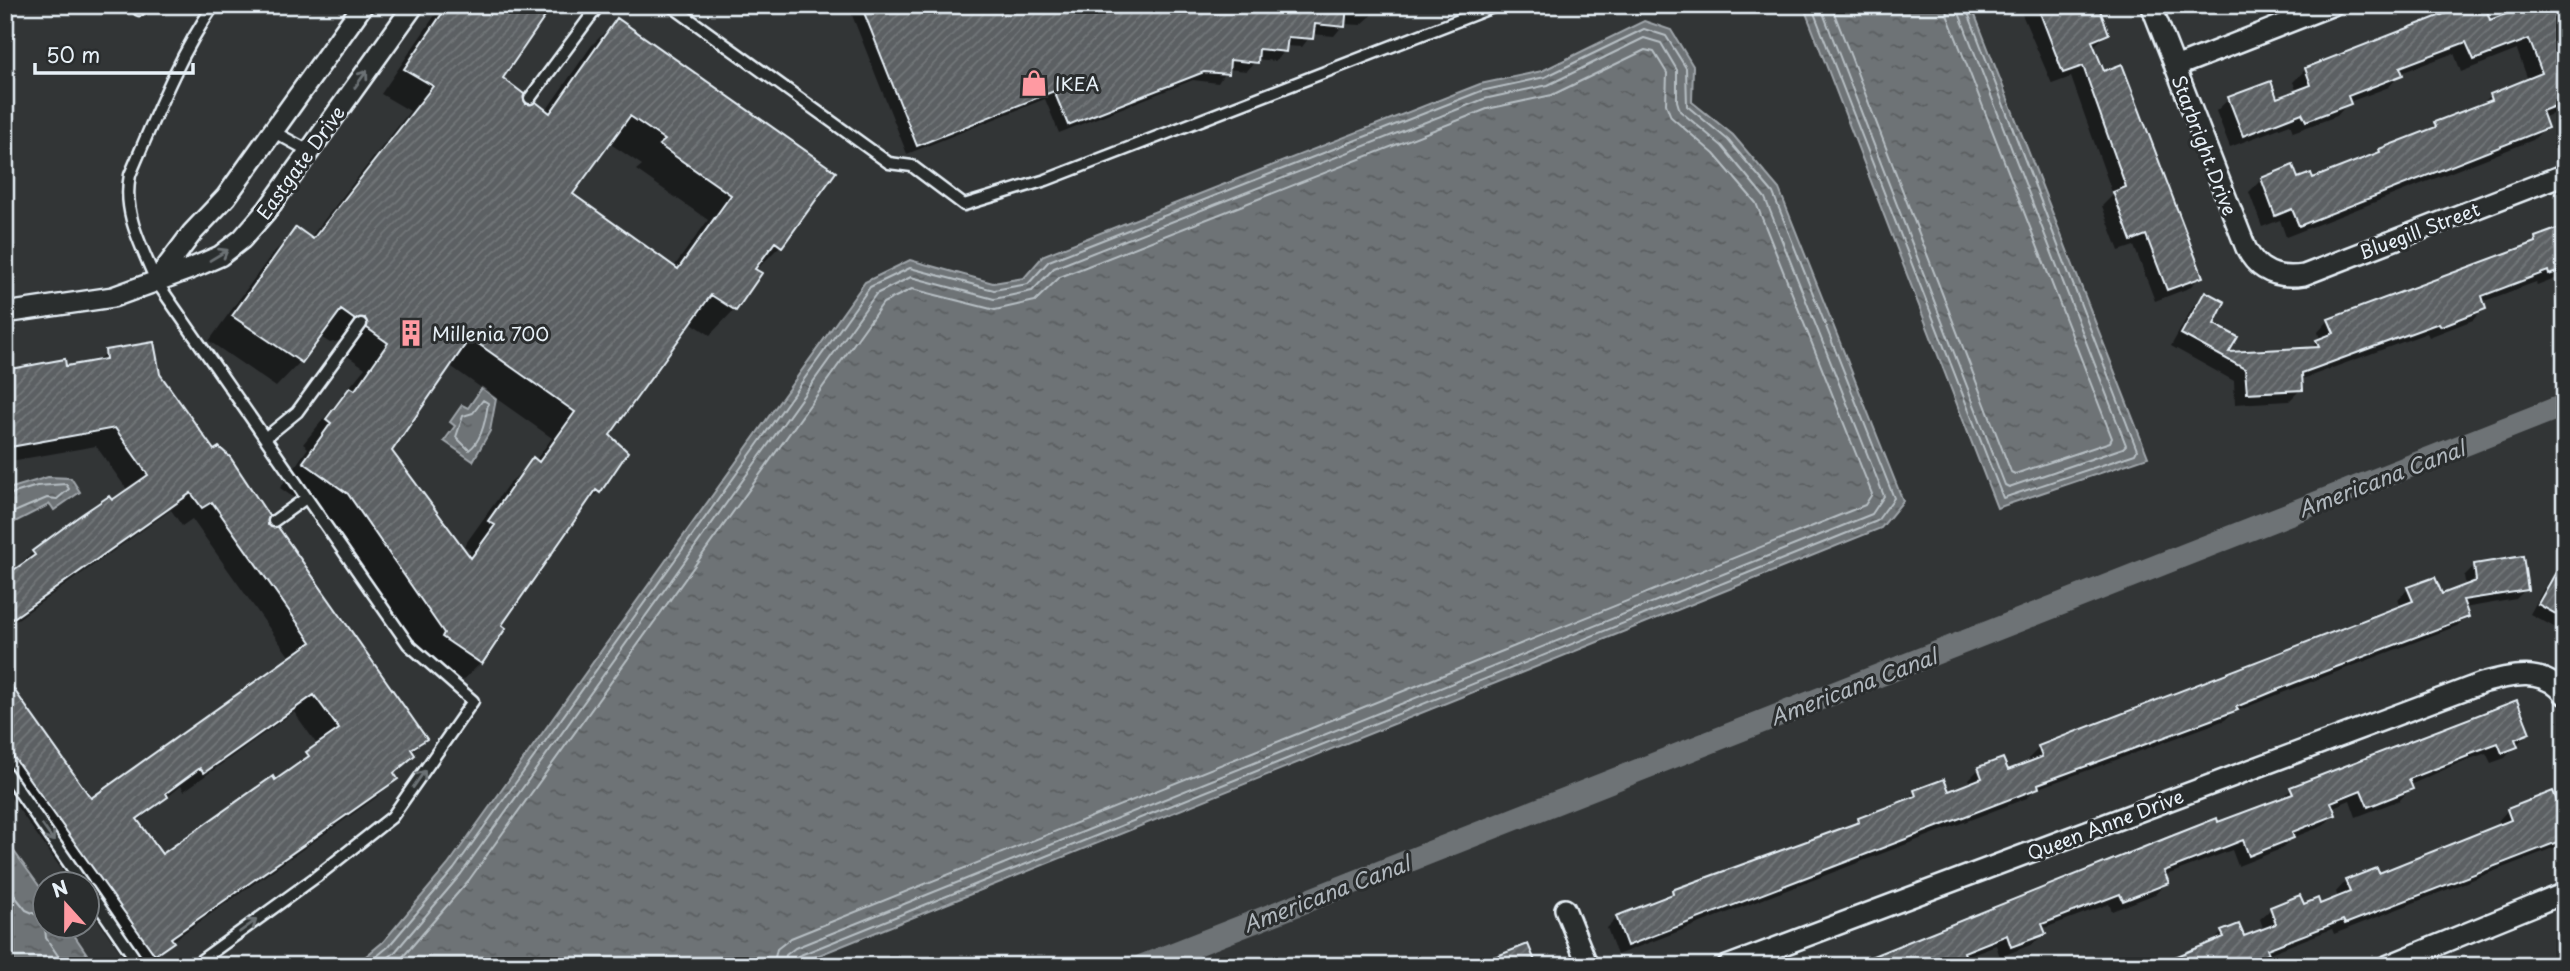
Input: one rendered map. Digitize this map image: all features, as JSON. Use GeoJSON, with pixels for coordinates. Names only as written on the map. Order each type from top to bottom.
{"type":"FeatureCollection","features":[{"type":"Feature","properties":{"kind":"street","name":"Eastgate Drive"},"geometry":{"type":"LineString","coordinates":[[156,281],[192,233],[226,197],[363,5]]}},
{"type":"Feature","properties":{"kind":"street","name":"Eastgate Drive"},"geometry":{"type":"LineString","coordinates":[[5,313],[113,297],[220,256],[242,239],[414,5]]}},
{"type":"Feature","properties":{"kind":"street","name":"Starbright Drive"},"geometry":{"type":"LineString","coordinates":[[2151,5],[2246,248],[2256,264],[2272,275]]}},
{"type":"Feature","properties":{"kind":"street"},"geometry":{"type":"LineString","coordinates":[[2175,67],[2333,5]]}},
{"type":"Feature","properties":{"kind":"street","name":"Bluegill Street"},"geometry":{"type":"LineString","coordinates":[[2272,275],[2293,277],[2315,271],[2565,174]]}},
{"type":"Feature","properties":{"kind":"street","name":"Queen Anne Drive"},"geometry":{"type":"LineString","coordinates":[[1727,966],[2482,683],[2524,673],[2557,685],[2565,695]]}},
{"type":"Feature","properties":{"kind":"street"},"geometry":{"type":"LineString","coordinates":[[2386,966],[2565,893]]}},
{"type":"Feature","properties":{"kind":"street"},"geometry":{"type":"LineString","coordinates":[[1565,909],[1588,966]]}},
{"type":"Feature","properties":{"kind":"lane"},"geometry":{"type":"LineString","coordinates":[[192,966],[316,877],[392,817],[473,701],[435,671],[408,644],[156,281],[128,209],[128,183],[177,67],[194,34],[214,5]]}},
{"type":"Feature","properties":{"kind":"lane"},"geometry":{"type":"LineString","coordinates":[[530,98],[599,5]]}},
{"type":"Feature","properties":{"kind":"lane"},"geometry":{"type":"LineString","coordinates":[[670,5],[889,163],[912,166],[964,205],[1046,180],[1491,7]]}},
{"type":"Feature","properties":{"kind":"lane"},"geometry":{"type":"LineString","coordinates":[[272,131],[309,151]]}},
{"type":"Feature","properties":{"kind":"lane"},"geometry":{"type":"LineString","coordinates":[[265,438],[297,412],[361,324]]}},
{"type":"Feature","properties":{"kind":"lane"},"geometry":{"type":"LineString","coordinates":[[274,521],[306,498]]}},
{"type":"Feature","properties":{"kind":"lane"},"geometry":{"type":"LineString","coordinates":[[5,771],[73,870]]}},
{"type":"Feature","properties":{"kind":"lane"},"geometry":{"type":"LineString","coordinates":[[102,910],[140,966]]}},
{"type":"Feature","properties":{"kind":"water"},"geometry":{"type":"Polygon","coordinates":[[[1803,5],[1971,5],[2148,457],[1997,508],[1803,5]]]}},
{"type":"Feature","properties":{"kind":"water"},"geometry":{"type":"Polygon","coordinates":[[[1644,21],[1671,30],[1693,66],[1692,102],[1733,135],[1779,189],[1903,501],[1881,528],[792,966],[354,966],[383,942],[448,865],[865,282],[910,260],[993,283],[1024,278],[1044,255],[1480,84],[1542,71],[1644,21]]]}},
{"type":"Feature","properties":{"kind":"water"},"geometry":{"type":"Polygon","coordinates":[[[482,388],[496,399],[490,431],[473,461],[444,441],[455,426],[450,422],[462,405],[468,408],[482,388]]]}},
{"type":"Feature","properties":{"kind":"water"},"geometry":{"type":"Polygon","coordinates":[[[48,477],[71,478],[80,492],[54,510],[50,504],[9,525],[5,519],[5,490],[48,477]]]}},
{"type":"Feature","properties":{"kind":"water"},"geometry":{"type":"Polygon","coordinates":[[[5,839],[32,876],[32,940],[77,940],[95,966],[5,966],[5,839]]]}},
{"type":"Feature","properties":{"kind":"building","name":"Millenia 700"},"geometry":{"type":"Polygon","coordinates":[[[448,5],[553,5],[503,78],[524,94],[526,104],[536,102],[550,113],[617,18],[836,172],[782,247],[775,242],[755,269],[762,273],[736,311],[711,295],[610,435],[628,452],[600,493],[596,490],[502,625],[506,628],[482,664],[442,637],[444,633],[348,494],[303,462],[331,423],[326,419],[350,387],[355,390],[388,343],[367,328],[365,318],[355,320],[341,310],[302,363],[232,316],[296,227],[313,239],[433,86],[404,69],[448,5]],[[630,116],[573,194],[678,269],[731,195],[659,145],[665,140],[630,116]],[[470,338],[392,451],[471,558],[495,525],[488,521],[533,457],[539,462],[575,412],[470,338]]]}},
{"type":"Feature","properties":{"kind":"building","name":"IKEA"},"geometry":{"type":"Polygon","coordinates":[[[861,5],[1347,5],[1345,27],[1315,24],[1313,39],[1288,37],[1286,52],[1259,49],[1258,63],[1230,60],[1229,74],[1204,72],[1068,125],[1054,91],[917,146],[861,5]]]}},
{"type":"Feature","properties":{"kind":"building"},"geometry":{"type":"Polygon","coordinates":[[[2037,5],[2098,5],[2109,34],[2092,41],[2104,71],[2122,64],[2203,277],[2167,290],[2146,235],[2131,241],[2113,192],[2126,187],[2083,66],[2063,73],[2037,5]]]}},
{"type":"Feature","properties":{"kind":"building"},"geometry":{"type":"Polygon","coordinates":[[[2467,5],[2485,5],[2490,20],[2529,5],[2565,5],[2565,18],[2557,20],[2565,40],[2565,102],[2542,111],[2548,128],[2299,226],[2292,209],[2275,216],[2261,178],[2293,165],[2298,178],[2311,173],[2313,178],[2436,127],[2434,122],[2492,100],[2490,94],[2542,73],[2529,39],[2474,60],[2466,42],[2400,67],[2403,75],[2348,96],[2351,104],[2306,121],[2302,113],[2243,136],[2228,97],[2271,81],[2277,98],[2311,85],[2305,68],[2467,5]]]}},
{"type":"Feature","properties":{"kind":"building"},"geometry":{"type":"Polygon","coordinates":[[[2565,226],[2565,269],[2549,275],[2548,271],[2482,296],[2486,309],[2441,326],[2439,323],[2302,373],[2303,390],[2247,393],[2245,369],[2181,334],[2205,291],[2225,302],[2214,324],[2238,337],[2229,352],[2319,347],[2316,340],[2334,333],[2328,319],[2536,242],[2535,237],[2565,226]]]}},
{"type":"Feature","properties":{"kind":"building"},"geometry":{"type":"Polygon","coordinates":[[[154,342],[160,374],[214,450],[219,447],[230,457],[269,516],[268,525],[278,527],[427,739],[411,749],[415,755],[394,773],[398,779],[171,938],[174,942],[155,955],[102,881],[102,870],[94,870],[5,745],[5,677],[91,798],[311,642],[212,502],[202,508],[191,493],[5,624],[5,576],[35,555],[32,551],[78,517],[109,496],[112,500],[148,475],[115,428],[5,448],[5,370],[65,359],[66,366],[106,359],[105,350],[154,342]],[[314,695],[204,773],[200,768],[166,793],[168,797],[137,819],[162,854],[273,776],[275,780],[309,756],[306,752],[339,729],[314,695]]]}},
{"type":"Feature","properties":{"kind":"building"},"geometry":{"type":"Polygon","coordinates":[[[2523,556],[2528,590],[2463,600],[2469,617],[2294,683],[2236,707],[2238,710],[2038,784],[2039,788],[1627,946],[1616,916],[1673,894],[1672,890],[1859,822],[1858,818],[1916,796],[1914,790],[1944,779],[1949,791],[1982,778],[1978,767],[2003,758],[2008,770],[2042,757],[2038,746],[2413,601],[2407,587],[2435,577],[2442,594],[2476,581],[2474,564],[2523,556]]]}},
{"type":"Feature","properties":{"kind":"building"},"geometry":{"type":"Polygon","coordinates":[[[2565,556],[2565,619],[2538,604],[2565,556]]]}},
{"type":"Feature","properties":{"kind":"building"},"geometry":{"type":"Polygon","coordinates":[[[2517,700],[2530,733],[2515,739],[2518,747],[2502,753],[2498,743],[2468,754],[2409,779],[2413,789],[2368,807],[2361,790],[2331,802],[2336,815],[2292,832],[2294,838],[2249,856],[2243,840],[2164,871],[2169,883],[2123,901],[2120,894],[2042,924],[2046,934],[2011,947],[2007,935],[1964,952],[1969,966],[1848,966],[2217,818],[2218,822],[2293,794],[2290,787],[2517,700]]]}},
{"type":"Feature","properties":{"kind":"building"},"geometry":{"type":"Polygon","coordinates":[[[2553,791],[2565,820],[2565,839],[2345,924],[2343,920],[2267,949],[2269,954],[2237,966],[2153,966],[2224,937],[2221,931],[2239,924],[2244,936],[2276,924],[2270,907],[2300,895],[2304,904],[2318,898],[2320,904],[2350,892],[2345,880],[2377,868],[2379,873],[2511,820],[2507,809],[2553,791]]]}},
{"type":"Feature","properties":{"kind":"building"},"geometry":{"type":"Polygon","coordinates":[[[1528,944],[1537,966],[1476,966],[1476,964],[1528,944]]]}},
{"type":"Feature","properties":{"kind":"waterway","name":"Americana Canal"},"geometry":{"type":"LineString","coordinates":[[1142,966],[2565,405]]}},
{"type":"Feature","properties":{"kind":"place","name":"IKEA"},"geometry":{"type":"Point","coordinates":[1034,83]}},
{"type":"Feature","properties":{"kind":"place","name":"Millenia 700"},"geometry":{"type":"Point","coordinates":[411,333]}}]}
